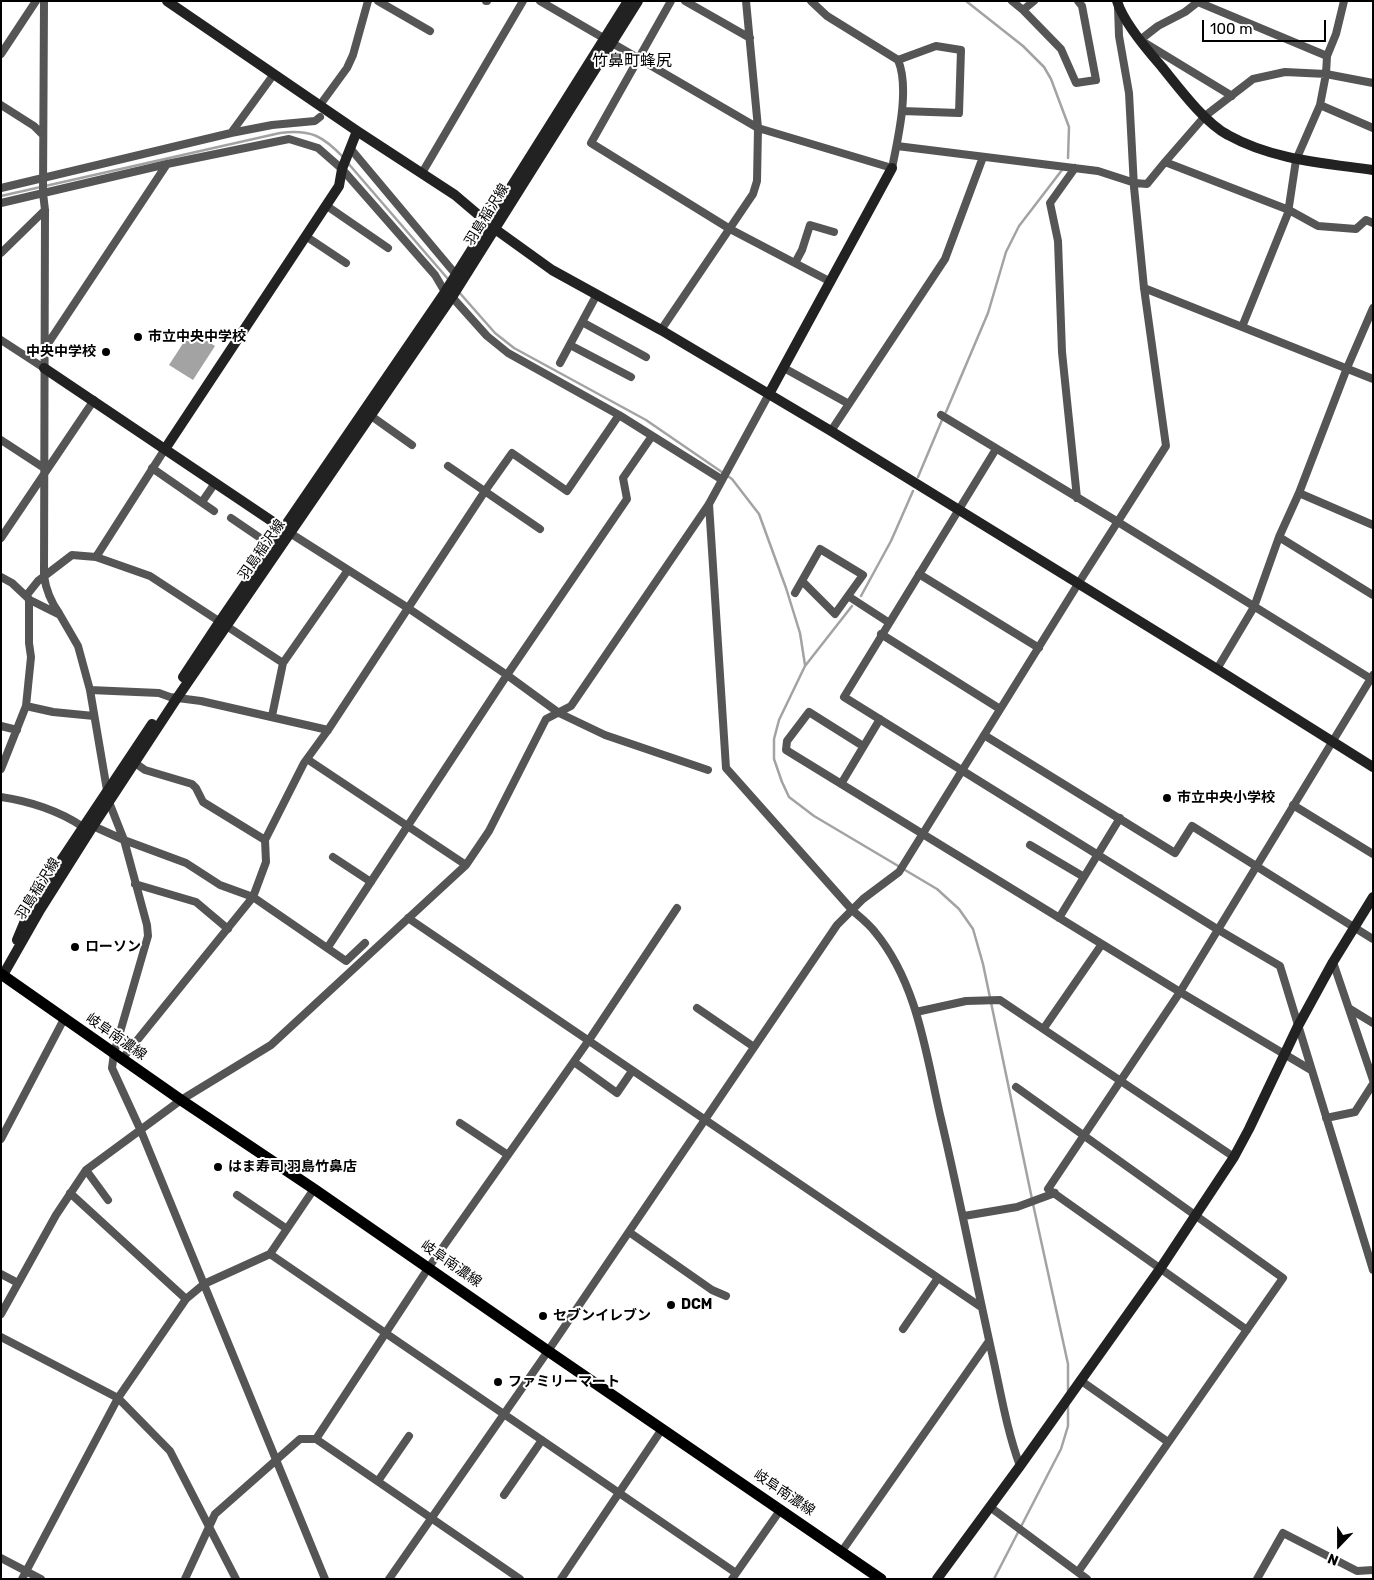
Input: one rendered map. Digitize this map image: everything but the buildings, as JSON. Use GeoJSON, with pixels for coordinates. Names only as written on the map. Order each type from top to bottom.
{"type":"FeatureCollection","features":[{"type":"Feature","properties":{"kind":"main road","name":"岐阜南濃線"},"geometry":{"type":"LineString","coordinates":[[2,976],[181,1100],[429,1267],[548,1352],[781,1509],[881,1579]]}},
{"type":"Feature","properties":{"kind":"street"},"geometry":{"type":"LineString","coordinates":[[1,54],[36,1]]}},
{"type":"Feature","properties":{"kind":"street"},"geometry":{"type":"LineString","coordinates":[[44,1],[44,576],[46,588],[53,604],[78,646],[90,690],[109,802],[124,840],[134,884],[147,925],[148,936],[118,1056],[112,1068],[141,1131],[326,1579]]}},
{"type":"Feature","properties":{"kind":"street"},"geometry":{"type":"LineString","coordinates":[[167,1],[357,131],[455,195],[491,226],[552,270],[596,296],[661,330],[831,431],[1373,767]]}},
{"type":"Feature","properties":{"kind":"street"},"geometry":{"type":"LineString","coordinates":[[320,105],[347,68],[353,55],[368,1]]}},
{"type":"Feature","properties":{"kind":"street"},"geometry":{"type":"LineString","coordinates":[[378,1],[430,31]]}},
{"type":"Feature","properties":{"kind":"street"},"geometry":{"type":"LineString","coordinates":[[422,173],[523,1]]}},
{"type":"Feature","properties":{"kind":"street"},"geometry":{"type":"LineString","coordinates":[[540,1],[758,128],[892,168]]}},
{"type":"Feature","properties":{"kind":"street","name":"羽島稲沢線"},"geometry":{"type":"LineString","coordinates":[[609,40],[628,1]]}},
{"type":"Feature","properties":{"kind":"street","name":"羽島稲沢線"},"geometry":{"type":"LineString","coordinates":[[2,976],[107,790],[174,697],[454,286],[609,40],[638,1]]}},
{"type":"Feature","properties":{"kind":"street"},"geometry":{"type":"LineString","coordinates":[[671,1],[590,144],[730,229],[831,282]]}},
{"type":"Feature","properties":{"kind":"street"},"geometry":{"type":"LineString","coordinates":[[685,1],[750,38]]}},
{"type":"Feature","properties":{"kind":"street"},"geometry":{"type":"LineString","coordinates":[[661,330],[753,194],[757,181],[758,128],[746,1]]}},
{"type":"Feature","properties":{"kind":"street"},"geometry":{"type":"LineString","coordinates":[[1,1314],[56,1215],[86,1170],[181,1100],[271,1045],[466,865],[489,830],[546,720],[571,706],[709,504],[892,168],[897,146],[902,111],[902,70],[898,60],[827,16],[811,1]]}},
{"type":"Feature","properties":{"kind":"street"},"geometry":{"type":"LineString","coordinates":[[1012,1],[1061,49],[1076,83],[1096,80],[1082,6],[1078,1]]}},
{"type":"Feature","properties":{"kind":"street"},"geometry":{"type":"LineString","coordinates":[[1023,10],[1034,1]]}},
{"type":"Feature","properties":{"kind":"street"},"geometry":{"type":"LineString","coordinates":[[1242,326],[1289,210],[1296,160],[1320,106],[1326,74],[1327,56],[1336,34],[1344,1]]}},
{"type":"Feature","properties":{"kind":"street"},"geometry":{"type":"LineString","coordinates":[[1140,40],[1158,26],[1198,2],[1327,56]]}},
{"type":"Feature","properties":{"kind":"street"},"geometry":{"type":"LineString","coordinates":[[1117,3],[1140,40],[1205,116],[1228,135],[1274,154],[1296,160],[1373,170]]}},
{"type":"Feature","properties":{"kind":"street"},"geometry":{"type":"LineString","coordinates":[[389,1579],[430,1517],[548,1352],[837,925],[863,899],[899,872],[1166,446],[1144,288],[1134,187],[1129,93],[1119,36],[1117,3]]}},
{"type":"Feature","properties":{"kind":"street"},"geometry":{"type":"LineString","coordinates":[[1140,40],[1232,96]]}},
{"type":"Feature","properties":{"kind":"street"},"geometry":{"type":"LineString","coordinates":[[898,60],[936,46],[961,50],[959,113],[902,111]]}},
{"type":"Feature","properties":{"kind":"street"},"geometry":{"type":"LineString","coordinates":[[897,146],[1098,171],[1135,183],[1147,184],[1205,116],[1253,79],[1285,72],[1326,74],[1373,83]]}},
{"type":"Feature","properties":{"kind":"street"},"geometry":{"type":"LineString","coordinates":[[231,133],[274,74]]}},
{"type":"Feature","properties":{"kind":"street"},"geometry":{"type":"LineString","coordinates":[[1,105],[34,126],[43,135]]}},
{"type":"Feature","properties":{"kind":"street"},"geometry":{"type":"LineString","coordinates":[[1320,106],[1373,128]]}},
{"type":"Feature","properties":{"kind":"street"},"geometry":{"type":"LineString","coordinates":[[1,203],[43,186],[231,133],[272,125],[315,121],[320,117]]}},
{"type":"Feature","properties":{"kind":"street"},"geometry":{"type":"LineString","coordinates":[[96,557],[152,468],[327,206],[339,186],[357,131]]}},
{"type":"Feature","properties":{"kind":"street"},"geometry":{"type":"LineString","coordinates":[[1,188],[43,186],[167,164],[289,139],[318,148],[346,160],[454,286],[487,336],[508,353],[723,476]]}},
{"type":"Feature","properties":{"kind":"street"},"geometry":{"type":"LineString","coordinates":[[831,431],[945,259],[983,157]]}},
{"type":"Feature","properties":{"kind":"street"},"geometry":{"type":"LineString","coordinates":[[346,160],[435,274],[454,286]]}},
{"type":"Feature","properties":{"kind":"street"},"geometry":{"type":"LineString","coordinates":[[1165,162],[1289,210],[1318,226],[1356,229],[1366,220],[1373,223]]}},
{"type":"Feature","properties":{"kind":"street"},"geometry":{"type":"LineString","coordinates":[[44,348],[167,164]]}},
{"type":"Feature","properties":{"kind":"street"},"geometry":{"type":"LineString","coordinates":[[1075,168],[1050,203],[1058,241],[1062,352],[1077,498]]}},
{"type":"Feature","properties":{"kind":"street"},"geometry":{"type":"LineString","coordinates":[[327,206],[388,248]]}},
{"type":"Feature","properties":{"kind":"street"},"geometry":{"type":"LineString","coordinates":[[1,253],[45,210]]}},
{"type":"Feature","properties":{"kind":"street"},"geometry":{"type":"LineString","coordinates":[[795,263],[802,250],[810,225],[834,232]]}},
{"type":"Feature","properties":{"kind":"street"},"geometry":{"type":"LineString","coordinates":[[307,237],[346,263]]}},
{"type":"Feature","properties":{"kind":"street"},"geometry":{"type":"LineString","coordinates":[[1144,288],[1373,379]]}},
{"type":"Feature","properties":{"kind":"street"},"geometry":{"type":"LineString","coordinates":[[560,363],[596,296]]}},
{"type":"Feature","properties":{"kind":"street"},"geometry":{"type":"LineString","coordinates":[[1217,669],[1254,606],[1279,537],[1299,493],[1347,368],[1373,308]]}},
{"type":"Feature","properties":{"kind":"street"},"geometry":{"type":"LineString","coordinates":[[582,322],[646,357]]}},
{"type":"Feature","properties":{"kind":"street"},"geometry":{"type":"LineString","coordinates":[[1,340],[94,400],[287,531],[408,608],[507,675],[558,713],[605,735],[708,770]]}},
{"type":"Feature","properties":{"kind":"street"},"geometry":{"type":"LineString","coordinates":[[570,344],[631,377]]}},
{"type":"Feature","properties":{"kind":"street"},"geometry":{"type":"LineString","coordinates":[[784,368],[849,404]]}},
{"type":"Feature","properties":{"kind":"street"},"geometry":{"type":"LineString","coordinates":[[1,538],[94,400]]}},
{"type":"Feature","properties":{"kind":"street"},"geometry":{"type":"LineString","coordinates":[[367,413],[412,445]]}},
{"type":"Feature","properties":{"kind":"street"},"geometry":{"type":"LineString","coordinates":[[941,415],[1372,678],[1180,992],[1048,1188],[1247,1330]]}},
{"type":"Feature","properties":{"kind":"street"},"geometry":{"type":"LineString","coordinates":[[118,1056],[228,929],[253,897],[266,862],[266,840],[307,759],[512,453],[567,491],[619,416]]}},
{"type":"Feature","properties":{"kind":"street"},"geometry":{"type":"LineString","coordinates":[[328,947],[507,675],[627,499],[623,478],[652,436]]}},
{"type":"Feature","properties":{"kind":"street"},"geometry":{"type":"LineString","coordinates":[[1,440],[44,472]]}},
{"type":"Feature","properties":{"kind":"street"},"geometry":{"type":"LineString","coordinates":[[996,450],[888,622],[844,697],[1217,929],[1280,966],[1373,1270]]}},
{"type":"Feature","properties":{"kind":"street"},"geometry":{"type":"LineString","coordinates":[[448,466],[540,529]]}},
{"type":"Feature","properties":{"kind":"street"},"geometry":{"type":"LineString","coordinates":[[152,468],[214,511]]}},
{"type":"Feature","properties":{"kind":"street"},"geometry":{"type":"LineString","coordinates":[[202,502],[214,482]]}},
{"type":"Feature","properties":{"kind":"street"},"geometry":{"type":"LineString","coordinates":[[1299,493],[1373,525]]}},
{"type":"Feature","properties":{"kind":"street"},"geometry":{"type":"LineString","coordinates":[[709,504],[726,768],[853,911],[874,931],[894,960],[916,1012],[964,1216],[981,1308],[1011,1442],[1020,1466]]}},
{"type":"Feature","properties":{"kind":"street"},"geometry":{"type":"LineString","coordinates":[[230,518],[275,548]]}},
{"type":"Feature","properties":{"kind":"street"},"geometry":{"type":"LineString","coordinates":[[1279,537],[1373,595]]}},
{"type":"Feature","properties":{"kind":"street"},"geometry":{"type":"LineString","coordinates":[[795,593],[820,549],[862,575],[835,614],[802,581]]}},
{"type":"Feature","properties":{"kind":"street"},"geometry":{"type":"LineString","coordinates":[[1,768],[26,706],[31,657],[28,599],[44,576],[72,555],[96,557],[150,576],[283,664]]}},
{"type":"Feature","properties":{"kind":"street"},"geometry":{"type":"LineString","coordinates":[[272,716],[283,664],[348,570]]}},
{"type":"Feature","properties":{"kind":"street"},"geometry":{"type":"LineString","coordinates":[[919,574],[1039,648]]}},
{"type":"Feature","properties":{"kind":"street"},"geometry":{"type":"LineString","coordinates":[[1,577],[12,583],[32,602],[60,615]]}},
{"type":"Feature","properties":{"kind":"street"},"geometry":{"type":"LineString","coordinates":[[848,596],[888,622]]}},
{"type":"Feature","properties":{"kind":"street"},"geometry":{"type":"LineString","coordinates":[[881,634],[1000,709]]}},
{"type":"Feature","properties":{"kind":"street"},"geometry":{"type":"LineString","coordinates":[[90,690],[159,692],[174,697],[272,716],[328,730]]}},
{"type":"Feature","properties":{"kind":"street","name":"羽島稲沢線"},"geometry":{"type":"LineString","coordinates":[[88,826],[109,802],[174,697]]}},
{"type":"Feature","properties":{"kind":"street"},"geometry":{"type":"LineString","coordinates":[[26,706],[52,712],[94,716]]}},
{"type":"Feature","properties":{"kind":"street"},"geometry":{"type":"LineString","coordinates":[[863,746],[808,712],[787,741],[786,750],[1180,992],[1311,1070]]}},
{"type":"Feature","properties":{"kind":"street"},"geometry":{"type":"LineString","coordinates":[[841,784],[880,719]]}},
{"type":"Feature","properties":{"kind":"street"},"geometry":{"type":"LineString","coordinates":[[1,726],[17,730]]}},
{"type":"Feature","properties":{"kind":"street"},"geometry":{"type":"LineString","coordinates":[[984,735],[1175,853],[1192,826],[1373,939]]}},
{"type":"Feature","properties":{"kind":"street"},"geometry":{"type":"LineString","coordinates":[[307,759],[466,865]]}},
{"type":"Feature","properties":{"kind":"street"},"geometry":{"type":"LineString","coordinates":[[134,763],[145,770],[192,784],[203,802],[266,840]]}},
{"type":"Feature","properties":{"kind":"street"},"geometry":{"type":"LineString","coordinates":[[1,797],[22,800],[186,863],[220,885],[253,897],[346,961],[365,943]]}},
{"type":"Feature","properties":{"kind":"street"},"geometry":{"type":"LineString","coordinates":[[1293,805],[1373,854]]}},
{"type":"Feature","properties":{"kind":"street"},"geometry":{"type":"LineString","coordinates":[[1059,918],[1120,818]]}},
{"type":"Feature","properties":{"kind":"street"},"geometry":{"type":"LineString","coordinates":[[1030,845],[1084,877]]}},
{"type":"Feature","properties":{"kind":"street"},"geometry":{"type":"LineString","coordinates":[[333,857],[371,882]]}},
{"type":"Feature","properties":{"kind":"street"},"geometry":{"type":"LineString","coordinates":[[134,884],[196,902],[228,929]]}},
{"type":"Feature","properties":{"kind":"street"},"geometry":{"type":"LineString","coordinates":[[937,1579],[1020,1466],[1160,1268],[1234,1157],[1250,1129],[1298,1026],[1333,962],[1373,897]]}},
{"type":"Feature","properties":{"kind":"street"},"geometry":{"type":"LineString","coordinates":[[316,1439],[429,1267],[574,1062],[677,908]]}},
{"type":"Feature","properties":{"kind":"street"},"geometry":{"type":"LineString","coordinates":[[408,918],[981,1308]]}},
{"type":"Feature","properties":{"kind":"street"},"geometry":{"type":"LineString","coordinates":[[1044,1028],[1102,944]]}},
{"type":"Feature","properties":{"kind":"street"},"geometry":{"type":"LineString","coordinates":[[1333,962],[1373,1080]]}},
{"type":"Feature","properties":{"kind":"street"},"geometry":{"type":"LineString","coordinates":[[916,1012],[966,1001],[1000,1000],[1234,1157]]}},
{"type":"Feature","properties":{"kind":"street"},"geometry":{"type":"LineString","coordinates":[[698,1008],[754,1047]]}},
{"type":"Feature","properties":{"kind":"street"},"geometry":{"type":"LineString","coordinates":[[1350,1009],[1373,1023]]}},
{"type":"Feature","properties":{"kind":"street"},"geometry":{"type":"LineString","coordinates":[[1,1139],[64,1019]]}},
{"type":"Feature","properties":{"kind":"street"},"geometry":{"type":"LineString","coordinates":[[574,1062],[617,1093],[632,1071]]}},
{"type":"Feature","properties":{"kind":"street"},"geometry":{"type":"LineString","coordinates":[[1326,1118],[1355,1112],[1373,1084]]}},
{"type":"Feature","properties":{"kind":"street"},"geometry":{"type":"LineString","coordinates":[[1016,1087],[1283,1278],[1078,1572]]}},
{"type":"Feature","properties":{"kind":"street"},"geometry":{"type":"LineString","coordinates":[[1,1119],[10,1123]]}},
{"type":"Feature","properties":{"kind":"street"},"geometry":{"type":"LineString","coordinates":[[460,1123],[508,1155]]}},
{"type":"Feature","properties":{"kind":"street"},"geometry":{"type":"LineString","coordinates":[[86,1170],[108,1200]]}},
{"type":"Feature","properties":{"kind":"street"},"geometry":{"type":"LineString","coordinates":[[22,1579],[118,1398],[186,1299],[204,1284],[270,1254],[314,1189]]}},
{"type":"Feature","properties":{"kind":"street"},"geometry":{"type":"LineString","coordinates":[[70,1193],[186,1299]]}},
{"type":"Feature","properties":{"kind":"street"},"geometry":{"type":"LineString","coordinates":[[964,1216],[1017,1207],[1055,1193]]}},
{"type":"Feature","properties":{"kind":"street"},"geometry":{"type":"LineString","coordinates":[[237,1194],[287,1229]]}},
{"type":"Feature","properties":{"kind":"street"},"geometry":{"type":"LineString","coordinates":[[629,1232],[712,1290],[726,1296]]}},
{"type":"Feature","properties":{"kind":"street"},"geometry":{"type":"LineString","coordinates":[[270,1254],[619,1493],[734,1576],[781,1509]]}},
{"type":"Feature","properties":{"kind":"street"},"geometry":{"type":"LineString","coordinates":[[1,1274],[18,1282]]}},
{"type":"Feature","properties":{"kind":"street"},"geometry":{"type":"LineString","coordinates":[[903,1329],[938,1278]]}},
{"type":"Feature","properties":{"kind":"street"},"geometry":{"type":"LineString","coordinates":[[1,1337],[118,1398],[170,1451],[208,1528],[236,1579]]}},
{"type":"Feature","properties":{"kind":"street"},"geometry":{"type":"LineString","coordinates":[[842,1551],[989,1341]]}},
{"type":"Feature","properties":{"kind":"street"},"geometry":{"type":"LineString","coordinates":[[1080,1381],[1168,1442]]}},
{"type":"Feature","properties":{"kind":"street"},"geometry":{"type":"LineString","coordinates":[[561,1579],[662,1429]]}},
{"type":"Feature","properties":{"kind":"street"},"geometry":{"type":"LineString","coordinates":[[378,1481],[409,1436]]}},
{"type":"Feature","properties":{"kind":"street"},"geometry":{"type":"LineString","coordinates":[[185,1579],[215,1514],[300,1440],[316,1439],[520,1579]]}},
{"type":"Feature","properties":{"kind":"street"},"geometry":{"type":"LineString","coordinates":[[504,1496],[542,1440]]}},
{"type":"Feature","properties":{"kind":"street"},"geometry":{"type":"LineString","coordinates":[[990,1507],[1087,1579]]}},
{"type":"Feature","properties":{"kind":"street"},"geometry":{"type":"LineString","coordinates":[[1257,1579],[1283,1533],[1357,1571],[1373,1570]]}},
{"type":"Feature","properties":{"kind":"street"},"geometry":{"type":"LineString","coordinates":[[1,1558],[41,1579]]}},
{"type":"Feature","properties":{"kind":"shaded area"},"geometry":{"type":"Polygon","coordinates":[[[191,331],[215,346],[193,380],[169,365],[191,331]]]}},
{"type":"Feature","properties":{"kind":"waterway"},"geometry":{"type":"LineString","coordinates":[[966,1],[1023,46],[1044,67],[1051,79],[1069,127],[1068,158]]}},
{"type":"Feature","properties":{"kind":"waterway"},"geometry":{"type":"LineString","coordinates":[[1,196],[280,133],[300,132],[316,136],[330,144],[344,158]]}},
{"type":"Feature","properties":{"kind":"waterway"},"geometry":{"type":"LineString","coordinates":[[347,162],[448,279]]}},
{"type":"Feature","properties":{"kind":"waterway"},"geometry":{"type":"LineString","coordinates":[[946,412],[988,313],[1006,252],[1019,226],[1062,170]]}},
{"type":"Feature","properties":{"kind":"waterway"},"geometry":{"type":"LineString","coordinates":[[458,291],[495,333],[514,348],[646,420],[732,479],[759,514],[800,633],[805,665]]}},
{"type":"Feature","properties":{"kind":"waterway"},"geometry":{"type":"LineString","coordinates":[[918,477],[942,420]]}},
{"type":"Feature","properties":{"kind":"waterway"},"geometry":{"type":"LineString","coordinates":[[861,596],[891,541],[913,491]]}},
{"type":"Feature","properties":{"kind":"waterway"},"geometry":{"type":"LineString","coordinates":[[852,606],[805,666],[779,720],[774,739],[774,759],[789,797],[814,816],[937,889],[959,909],[973,929],[983,964],[1032,1199]]}},
{"type":"Feature","properties":{"kind":"waterway"},"geometry":{"type":"LineString","coordinates":[[1033,1204],[1068,1364],[1068,1392]]}},
{"type":"Feature","properties":{"kind":"waterway"},"geometry":{"type":"LineString","coordinates":[[994,1579],[1061,1449],[1068,1426],[1068,1405]]}},
{"type":"Feature","properties":{"kind":"place","name":"市立中央中学校"},"geometry":{"type":"Point","coordinates":[138,337]}},
{"type":"Feature","properties":{"kind":"place","name":"中央中学校"},"geometry":{"type":"Point","coordinates":[106,352]}},
{"type":"Feature","properties":{"kind":"place","name":"市立中央小学校"},"geometry":{"type":"Point","coordinates":[1167,798]}},
{"type":"Feature","properties":{"kind":"place","name":"ローソン"},"geometry":{"type":"Point","coordinates":[75,947]}},
{"type":"Feature","properties":{"kind":"place","name":"はま寿司 羽島竹鼻店"},"geometry":{"type":"Point","coordinates":[218,1167]}},
{"type":"Feature","properties":{"kind":"place","name":"DCM"},"geometry":{"type":"Point","coordinates":[671,1305]}},
{"type":"Feature","properties":{"kind":"place","name":"セブンイレブン"},"geometry":{"type":"Point","coordinates":[543,1316]}},
{"type":"Feature","properties":{"kind":"place","name":"ファミリーマート"},"geometry":{"type":"Point","coordinates":[498,1382]}},
{"type":"Feature","properties":{"kind":"district","name":"竹鼻町蜂尻"},"geometry":{"type":"Point","coordinates":[632,61]}}]}
